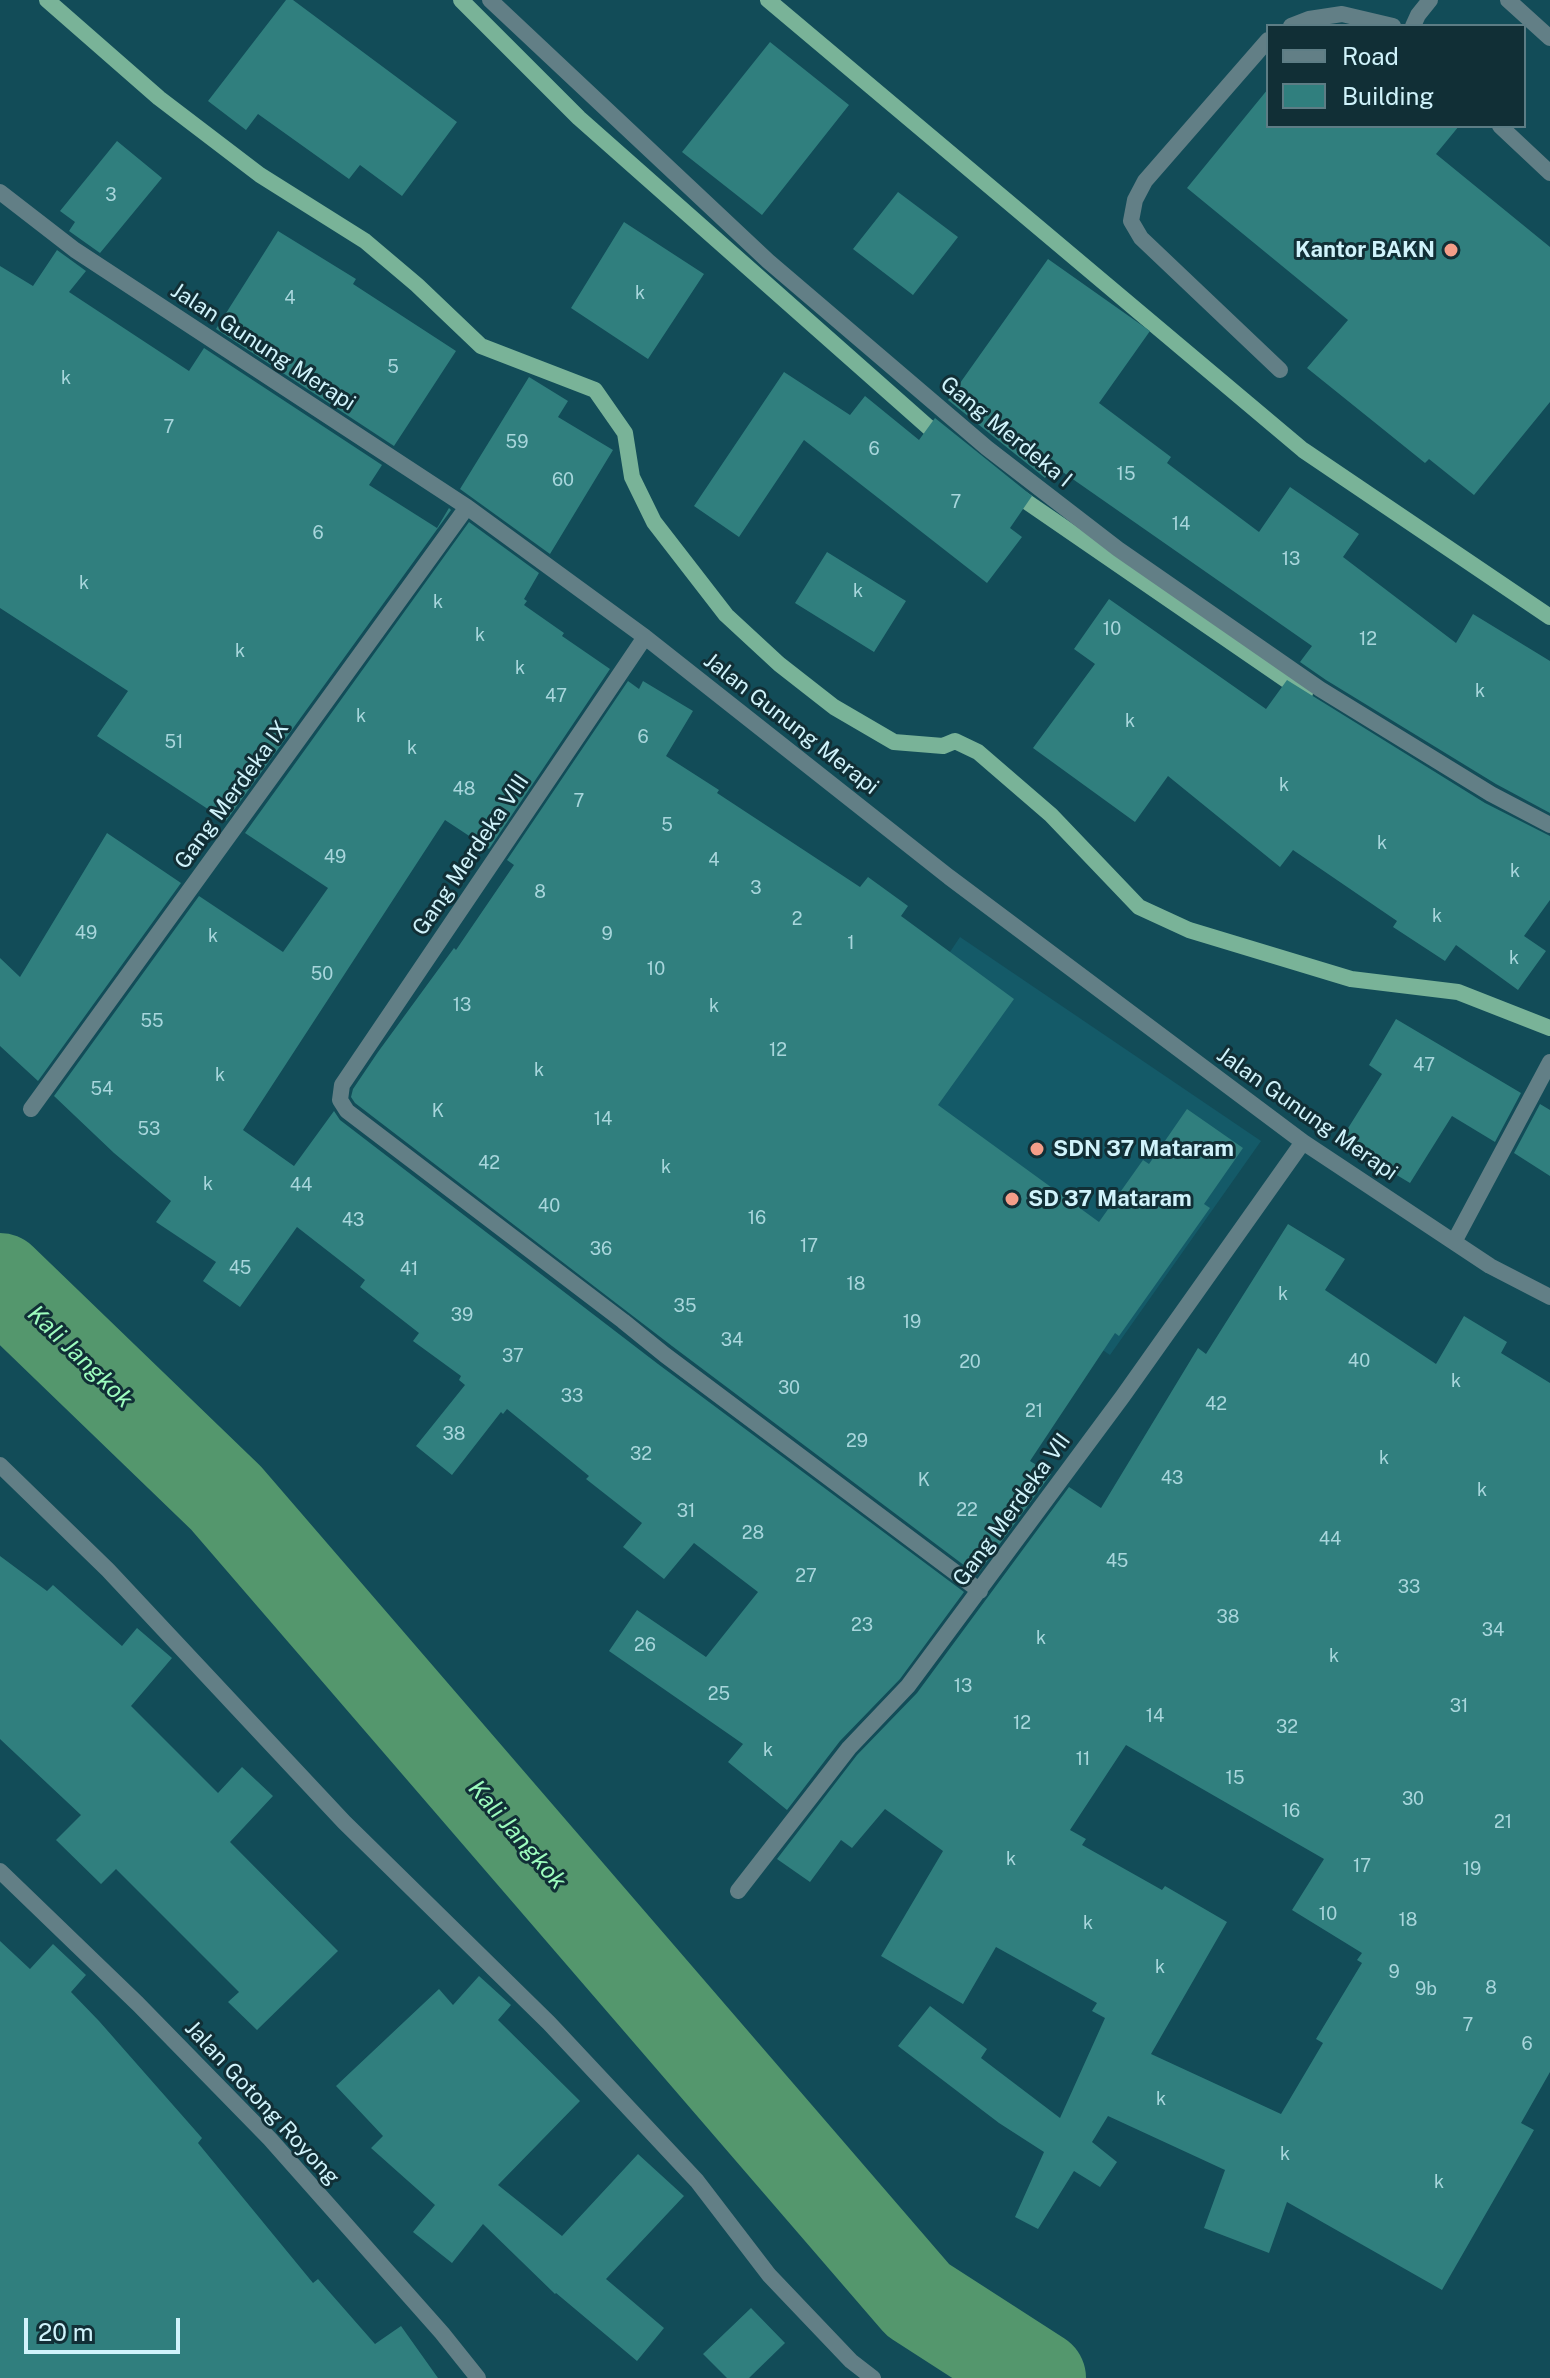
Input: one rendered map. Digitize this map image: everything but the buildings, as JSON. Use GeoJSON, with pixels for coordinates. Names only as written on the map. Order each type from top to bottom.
{"type":"FeatureCollection","features":[{"type":"Feature","properties":{"kind":"street","name":"Gang Merdeka I"},"geometry":{"type":"LineString","coordinates":[[490,0],[768,261],[987,448],[1118,549],[1320,689],[1491,794],[1550,825]]}},
{"type":"Feature","properties":{"kind":"street"},"geometry":{"type":"LineString","coordinates":[[1414,24],[1430,0]]}},
{"type":"Feature","properties":{"kind":"street"},"geometry":{"type":"LineString","coordinates":[[1508,0],[1550,38]]}},
{"type":"Feature","properties":{"kind":"street"},"geometry":{"type":"LineString","coordinates":[[1296,24],[1342,14],[1384,24]]}},
{"type":"Feature","properties":{"kind":"street"},"geometry":{"type":"LineString","coordinates":[[1266,42],[1145,181],[1135,200],[1131,221],[1141,238],[1280,370]]}},
{"type":"Feature","properties":{"kind":"street"},"geometry":{"type":"LineString","coordinates":[[1502,128],[1550,173]]}},
{"type":"Feature","properties":{"kind":"street","name":"Jalan Gunung Merapi"},"geometry":{"type":"LineString","coordinates":[[0,192],[75,250],[467,507],[645,637],[949,877],[1303,1142],[1490,1266],[1550,1297]]}},
{"type":"Feature","properties":{"kind":"street","name":"Gang Merdeka IX"},"geometry":{"type":"LineString","coordinates":[[31,1109],[467,507]]}},
{"type":"Feature","properties":{"kind":"street","name":"Gang Merdeka VIII"},"geometry":{"type":"LineString","coordinates":[[645,637],[342,1085],[340,1100],[347,1111],[665,1355],[980,1591]]}},
{"type":"Feature","properties":{"kind":"street"},"geometry":{"type":"LineString","coordinates":[[1454,1242],[1550,1062]]}},
{"type":"Feature","properties":{"kind":"street","name":"Gang Merdeka VII"},"geometry":{"type":"LineString","coordinates":[[738,1891],[849,1748],[908,1686],[980,1591],[1303,1142]]}},
{"type":"Feature","properties":{"kind":"street"},"geometry":{"type":"LineString","coordinates":[[0,1465],[108,1570],[408,1887],[549,2023],[697,2181],[769,2275],[851,2361],[873,2378]]}},
{"type":"Feature","properties":{"kind":"street","name":"Jalan Gotong Royong"},"geometry":{"type":"LineString","coordinates":[[0,1871],[138,2004],[270,2139],[478,2378]]}},
{"type":"Feature","properties":{"kind":"shaded area","name":"SDN 37 Mataram"},"geometry":{"type":"Polygon","coordinates":[[[960,937],[1261,1141],[1110,1355],[814,1156],[960,937]]]}},
{"type":"Feature","properties":{"kind":"waterway"},"geometry":{"type":"LineString","coordinates":[[47,0],[159,98],[260,175],[365,241],[481,346],[595,390],[625,433],[632,477],[654,522],[726,615],[779,664],[834,707],[894,742],[943,746],[955,741],[978,752],[1051,815],[1139,907],[1189,930],[1351,979],[1458,992],[1550,1028]]}},
{"type":"Feature","properties":{"kind":"waterway"},"geometry":{"type":"LineString","coordinates":[[461,0],[579,118],[944,441]]}},
{"type":"Feature","properties":{"kind":"waterway"},"geometry":{"type":"LineString","coordinates":[[768,0],[1303,450],[1550,617]]}},
{"type":"Feature","properties":{"kind":"waterway"},"geometry":{"type":"LineString","coordinates":[[1011,491],[1305,693]]}},
{"type":"Feature","properties":{"kind":"waterway","name":"Kali Jangkok"},"geometry":{"type":"LineString","coordinates":[[0,1280],[226,1498],[918,2300],[1039,2378]]}},
{"type":"Feature","properties":{"kind":"place","name":"Kantor BAKN"},"geometry":{"type":"Point","coordinates":[1451,250]}},
{"type":"Feature","properties":{"kind":"place","name":"SDN 37 Mataram"},"geometry":{"type":"Point","coordinates":[1037,1149]}},
{"type":"Feature","properties":{"kind":"place","name":"SD 37 Mataram"},"geometry":{"type":"Point","coordinates":[1012,1199]}}]}
